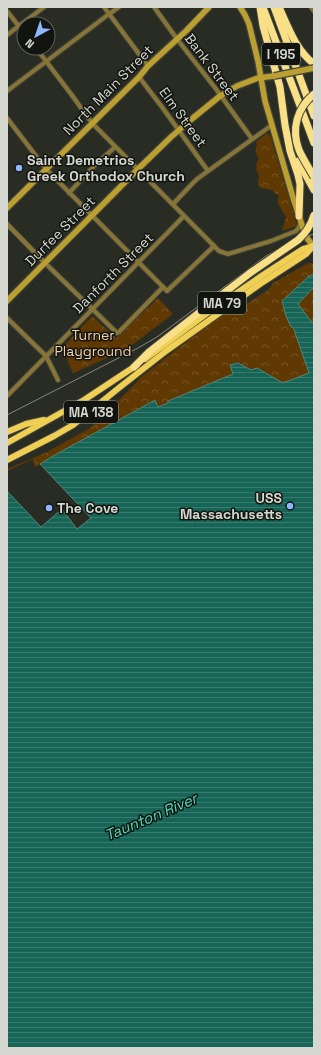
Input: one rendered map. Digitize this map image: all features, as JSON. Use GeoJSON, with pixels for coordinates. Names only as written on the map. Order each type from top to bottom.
{"type":"FeatureCollection","features":[{"type":"Feature","properties":{"kind":"highway"},"geometry":{"type":"LineString","coordinates":[[262,7],[263,26],[280,87],[290,151],[299,179],[300,218]]}},
{"type":"Feature","properties":{"kind":"highway","name":"I 195"},"geometry":{"type":"LineString","coordinates":[[262,7],[314,142]]}},
{"type":"Feature","properties":{"kind":"highway","name":"I 195"},"geometry":{"type":"LineString","coordinates":[[274,7],[314,116]]}},
{"type":"Feature","properties":{"kind":"highway"},"geometry":{"type":"LineString","coordinates":[[279,7],[300,50],[314,66]]}},
{"type":"Feature","properties":{"kind":"highway"},"geometry":{"type":"LineString","coordinates":[[314,94],[306,101],[300,110],[295,130],[299,150],[314,177]]}},
{"type":"Feature","properties":{"kind":"highway"},"geometry":{"type":"LineString","coordinates":[[286,131],[298,162],[314,190]]}},
{"type":"Feature","properties":{"kind":"highway"},"geometry":{"type":"LineString","coordinates":[[7,443],[84,400],[134,367],[149,352],[228,290],[298,240],[309,227],[314,215]]}},
{"type":"Feature","properties":{"kind":"highway","name":"MA 79"},"geometry":{"type":"LineString","coordinates":[[166,351],[314,247]]}},
{"type":"Feature","properties":{"kind":"highway","name":"MA 79"},"geometry":{"type":"LineString","coordinates":[[134,367],[250,283],[303,249],[314,247]]}},
{"type":"Feature","properties":{"kind":"highway","name":"MA 138"},"geometry":{"type":"LineString","coordinates":[[7,460],[73,425],[166,351]]}},
{"type":"Feature","properties":{"kind":"highway"},"geometry":{"type":"LineString","coordinates":[[7,432],[26,424],[52,418]]}},
{"type":"Feature","properties":{"kind":"main road","name":"North Main Street"},"geometry":{"type":"LineString","coordinates":[[7,208],[139,77],[148,66],[177,40],[209,7]]}},
{"type":"Feature","properties":{"kind":"main road"},"geometry":{"type":"LineString","coordinates":[[240,7],[248,22],[256,51],[265,101],[294,201],[307,238],[314,247]]}},
{"type":"Feature","properties":{"kind":"main road","name":"Durfee Street"},"geometry":{"type":"LineString","coordinates":[[7,301],[179,130],[220,96],[241,84],[256,78],[274,76],[314,66]]}},
{"type":"Feature","properties":{"kind":"street"},"geometry":{"type":"LineString","coordinates":[[32,16],[44,7]]}},
{"type":"Feature","properties":{"kind":"street"},"geometry":{"type":"LineString","coordinates":[[104,7],[148,66]]}},
{"type":"Feature","properties":{"kind":"street"},"geometry":{"type":"LineString","coordinates":[[7,91],[119,7]]}},
{"type":"Feature","properties":{"kind":"street","name":"Bank Street"},"geometry":{"type":"LineString","coordinates":[[154,7],[177,40],[216,89],[252,139]]}},
{"type":"Feature","properties":{"kind":"street"},"geometry":{"type":"LineString","coordinates":[[311,7],[314,11]]}},
{"type":"Feature","properties":{"kind":"street"},"geometry":{"type":"LineString","coordinates":[[7,11],[16,22]]}},
{"type":"Feature","properties":{"kind":"street"},"geometry":{"type":"LineString","coordinates":[[7,35],[16,28]]}},
{"type":"Feature","properties":{"kind":"street"},"geometry":{"type":"LineString","coordinates":[[42,56],[92,123],[219,251],[228,254],[289,234],[298,228],[300,218]]}},
{"type":"Feature","properties":{"kind":"street","name":"Elm Street"},"geometry":{"type":"LineString","coordinates":[[139,77],[208,171]]}},
{"type":"Feature","properties":{"kind":"street"},"geometry":{"type":"LineString","coordinates":[[7,118],[46,169],[167,291],[214,246]]}},
{"type":"Feature","properties":{"kind":"street"},"geometry":{"type":"LineString","coordinates":[[173,204],[191,185],[208,171],[272,125]]}},
{"type":"Feature","properties":{"kind":"street"},"geometry":{"type":"LineString","coordinates":[[69,193],[95,165],[115,147]]}},
{"type":"Feature","properties":{"kind":"street","name":"Danforth Street"},"geometry":{"type":"LineString","coordinates":[[7,396],[184,216]]}},
{"type":"Feature","properties":{"kind":"street"},"geometry":{"type":"LineString","coordinates":[[7,224],[116,333],[119,332],[163,287]]}},
{"type":"Feature","properties":{"kind":"street"},"geometry":{"type":"LineString","coordinates":[[7,318],[46,356],[58,380]]}},
{"type":"Feature","properties":{"kind":"green space"},"geometry":{"type":"Polygon","coordinates":[[[267,133],[270,135],[297,225],[282,231],[286,217],[277,202],[279,196],[278,194],[272,190],[261,188],[258,185],[259,175],[256,170],[256,165],[259,158],[256,152],[256,142],[267,133]]]}},
{"type":"Feature","properties":{"kind":"green space"},"geometry":{"type":"Polygon","coordinates":[[[308,263],[314,263],[314,274],[309,276],[282,301],[310,373],[283,383],[257,368],[251,370],[238,363],[230,365],[233,374],[158,407],[155,400],[35,467],[33,459],[7,471],[7,469],[47,452],[90,428],[141,377],[221,315],[235,311],[268,290],[273,283],[308,263]]]}},
{"type":"Feature","properties":{"kind":"green space"},"geometry":{"type":"Polygon","coordinates":[[[314,287],[314,325],[297,304],[314,287]]]}},
{"type":"Feature","properties":{"kind":"green space","name":"Turner Playground"},"geometry":{"type":"Polygon","coordinates":[[[158,298],[173,314],[127,349],[73,373],[62,348],[92,316],[116,338],[158,298]]]}},
{"type":"Feature","properties":{"kind":"green space"},"geometry":{"type":"Polygon","coordinates":[[[91,321],[97,327],[86,338],[79,332],[91,321]]]}},
{"type":"Feature","properties":{"kind":"water","name":"Taunton River"},"geometry":{"type":"Polygon","coordinates":[[[314,274],[314,287],[298,304],[314,325],[314,1048],[7,1048],[7,491],[41,527],[62,509],[77,529],[91,518],[40,464],[155,400],[158,407],[168,403],[168,401],[233,374],[230,365],[238,363],[251,370],[257,368],[283,383],[309,373],[293,327],[291,327],[286,316],[282,301],[309,276],[314,274]]]}},
{"type":"Feature","properties":{"kind":"railway"},"geometry":{"type":"LineString","coordinates":[[7,415],[157,337],[266,256],[293,241],[314,234]]}},
{"type":"Feature","properties":{"kind":"place","name":"Saint Demetrios Greek Orthodox Church"},"geometry":{"type":"Point","coordinates":[19,168]}},
{"type":"Feature","properties":{"kind":"place","name":"USS Massachusetts"},"geometry":{"type":"Point","coordinates":[290,506]}},
{"type":"Feature","properties":{"kind":"place","name":"The Cove"},"geometry":{"type":"Point","coordinates":[49,508]}}]}
